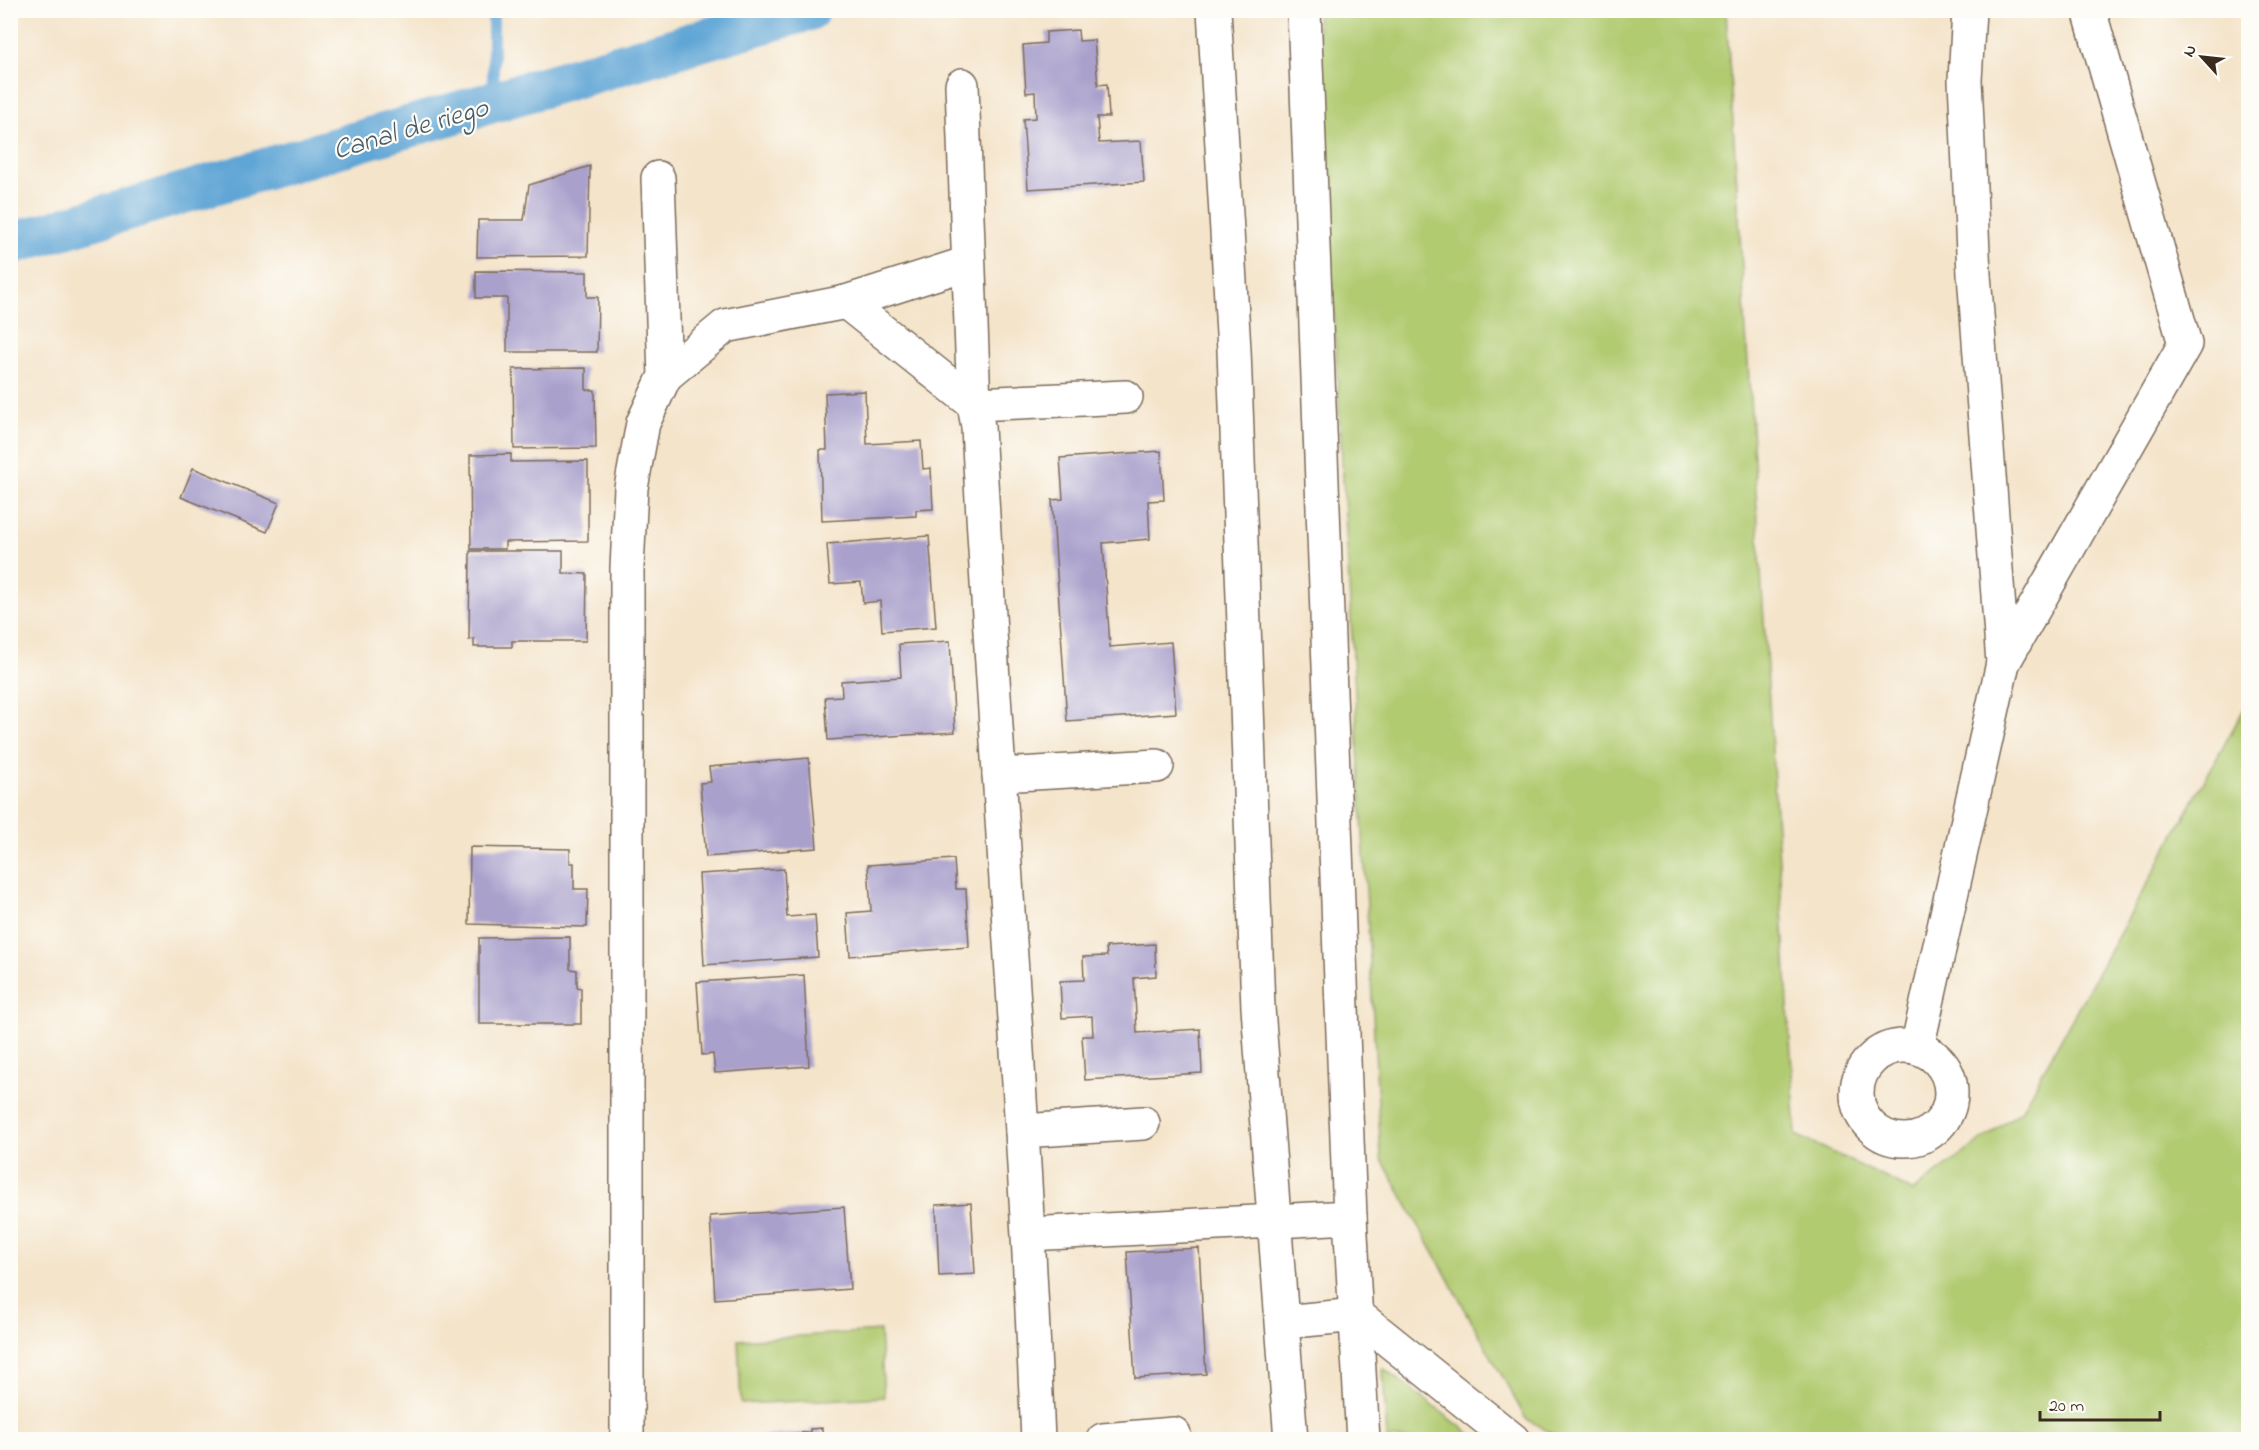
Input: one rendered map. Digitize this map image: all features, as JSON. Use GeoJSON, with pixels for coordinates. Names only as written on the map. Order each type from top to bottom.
{"type":"FeatureCollection","features":[{"type":"Feature","properties":{"kind":"street"},"geometry":{"type":"LineString","coordinates":[[1214,10],[1234,350],[1258,1008],[1291,1440]]}},
{"type":"Feature","properties":{"kind":"street"},"geometry":{"type":"LineString","coordinates":[[1304,10],[1350,1217],[1363,1440]]}},
{"type":"Feature","properties":{"kind":"street"},"geometry":{"type":"LineString","coordinates":[[1917,1048],[2003,663],[1974,274],[1965,80],[1968,10]]}},
{"type":"Feature","properties":{"kind":"street"},"geometry":{"type":"LineString","coordinates":[[2003,663],[2185,344],[2089,10]]}},
{"type":"Feature","properties":{"kind":"street"},"geometry":{"type":"LineString","coordinates":[[962,85],[974,404],[978,427],[1029,1234],[1038,1440]]}},
{"type":"Feature","properties":{"kind":"street"},"geometry":{"type":"LineString","coordinates":[[658,178],[665,376]]}},
{"type":"Feature","properties":{"kind":"street"},"geometry":{"type":"LineString","coordinates":[[627,1440],[627,568],[631,488],[643,423],[665,376],[725,326],[846,302],[968,263]]}},
{"type":"Feature","properties":{"kind":"street"},"geometry":{"type":"LineString","coordinates":[[846,302],[974,404],[1126,397]]}},
{"type":"Feature","properties":{"kind":"street"},"geometry":{"type":"LineString","coordinates":[[999,775],[1157,766]]}},
{"type":"Feature","properties":{"kind":"street"},"geometry":{"type":"LineString","coordinates":[[1022,1131],[1143,1123]]}},
{"type":"Feature","properties":{"kind":"street"},"geometry":{"type":"LineString","coordinates":[[1029,1234],[1350,1217]]}},
{"type":"Feature","properties":{"kind":"street"},"geometry":{"type":"LineString","coordinates":[[1283,1322],[1357,1316],[1513,1440]]}},
{"type":"Feature","properties":{"kind":"street"},"geometry":{"type":"LineString","coordinates":[[1103,1440],[1174,1434]]}},
{"type":"Feature","properties":{"kind":"green space"},"geometry":{"type":"Polygon","coordinates":[[[1317,11],[1726,11],[1796,1135],[1913,1191],[2021,1111],[2248,702],[2248,1439],[1564,1440],[1526,1419],[1381,1158],[1317,11]]]}},
{"type":"Feature","properties":{"kind":"green space"},"geometry":{"type":"Polygon","coordinates":[[[880,1331],[884,1397],[741,1404],[738,1340],[880,1331]]]}},
{"type":"Feature","properties":{"kind":"green space"},"geometry":{"type":"Polygon","coordinates":[[[1383,1368],[1477,1439],[1387,1439],[1383,1368]]]}},
{"type":"Feature","properties":{"kind":"building"},"geometry":{"type":"Polygon","coordinates":[[[1078,30],[1079,41],[1094,40],[1098,85],[1107,84],[1109,117],[1097,117],[1099,143],[1141,141],[1144,182],[1028,189],[1023,119],[1036,118],[1035,92],[1026,93],[1023,45],[1046,43],[1046,32],[1078,30]]]}},
{"type":"Feature","properties":{"kind":"building"},"geometry":{"type":"Polygon","coordinates":[[[590,166],[588,256],[477,257],[478,220],[524,220],[529,185],[590,166]]]}},
{"type":"Feature","properties":{"kind":"building"},"geometry":{"type":"Polygon","coordinates":[[[476,271],[587,272],[587,297],[598,297],[597,352],[507,352],[507,298],[476,298],[476,271]]]}},
{"type":"Feature","properties":{"kind":"building"},"geometry":{"type":"Polygon","coordinates":[[[586,368],[586,390],[595,390],[596,448],[514,449],[513,369],[586,368]]]}},
{"type":"Feature","properties":{"kind":"building"},"geometry":{"type":"Polygon","coordinates":[[[865,391],[867,444],[921,441],[923,469],[931,468],[933,509],[916,510],[916,516],[822,521],[820,450],[827,450],[825,393],[865,391]]]}},
{"type":"Feature","properties":{"kind":"building"},"geometry":{"type":"Polygon","coordinates":[[[1161,451],[1164,500],[1148,501],[1150,539],[1103,543],[1110,647],[1171,642],[1176,713],[1067,721],[1052,500],[1063,499],[1060,458],[1161,451]]]}},
{"type":"Feature","properties":{"kind":"building"},"geometry":{"type":"Polygon","coordinates":[[[511,454],[511,462],[588,461],[588,541],[505,542],[505,549],[471,549],[470,455],[511,454]]]}},
{"type":"Feature","properties":{"kind":"building"},"geometry":{"type":"Polygon","coordinates":[[[193,468],[279,503],[267,532],[181,497],[193,468]]]}},
{"type":"Feature","properties":{"kind":"building"},"geometry":{"type":"Polygon","coordinates":[[[929,536],[936,627],[882,631],[880,601],[863,603],[861,582],[830,584],[827,544],[929,536]]]}},
{"type":"Feature","properties":{"kind":"building"},"geometry":{"type":"Polygon","coordinates":[[[470,551],[563,551],[563,573],[587,574],[586,641],[512,641],[512,647],[474,647],[474,639],[469,640],[470,551]]]}},
{"type":"Feature","properties":{"kind":"building"},"geometry":{"type":"Polygon","coordinates":[[[950,641],[955,732],[828,740],[825,697],[842,696],[841,681],[901,677],[899,644],[950,641]]]}},
{"type":"Feature","properties":{"kind":"building"},"geometry":{"type":"Polygon","coordinates":[[[809,758],[817,848],[706,857],[700,783],[711,782],[709,767],[809,758]]]}},
{"type":"Feature","properties":{"kind":"building"},"geometry":{"type":"Polygon","coordinates":[[[470,847],[570,849],[570,863],[574,863],[574,889],[588,889],[587,927],[469,924],[470,847]]]}},
{"type":"Feature","properties":{"kind":"building"},"geometry":{"type":"Polygon","coordinates":[[[954,859],[956,889],[966,889],[969,947],[850,956],[847,913],[871,911],[868,865],[954,859]]]}},
{"type":"Feature","properties":{"kind":"building"},"geometry":{"type":"Polygon","coordinates":[[[784,869],[787,917],[815,915],[818,957],[704,965],[699,874],[784,869]]]}},
{"type":"Feature","properties":{"kind":"building"},"geometry":{"type":"Polygon","coordinates":[[[570,937],[570,969],[577,970],[577,987],[581,988],[581,1024],[479,1024],[479,938],[570,937]]]}},
{"type":"Feature","properties":{"kind":"building"},"geometry":{"type":"Polygon","coordinates":[[[1155,944],[1156,976],[1134,978],[1137,1033],[1200,1029],[1202,1073],[1085,1080],[1082,1036],[1093,1036],[1092,1016],[1062,1018],[1060,981],[1084,980],[1083,957],[1107,956],[1106,947],[1155,944]]]}},
{"type":"Feature","properties":{"kind":"building"},"geometry":{"type":"Polygon","coordinates":[[[804,975],[809,1066],[715,1073],[713,1054],[702,1055],[697,982],[804,975]]]}},
{"type":"Feature","properties":{"kind":"building"},"geometry":{"type":"Polygon","coordinates":[[[971,1203],[975,1274],[939,1276],[936,1205],[971,1203]]]}},
{"type":"Feature","properties":{"kind":"building"},"geometry":{"type":"Polygon","coordinates":[[[844,1207],[850,1289],[715,1299],[710,1216],[844,1207]]]}},
{"type":"Feature","properties":{"kind":"building"},"geometry":{"type":"Polygon","coordinates":[[[1199,1248],[1206,1374],[1135,1378],[1127,1252],[1199,1248]]]}},
{"type":"Feature","properties":{"kind":"building"},"geometry":{"type":"Polygon","coordinates":[[[822,1428],[822,1440],[741,1440],[741,1438],[810,1432],[810,1429],[822,1428]]]}},
{"type":"Feature","properties":{"kind":"waterway"},"geometry":{"type":"LineString","coordinates":[[493,10],[493,102]]}},
{"type":"Feature","properties":{"kind":"waterway","name":"Canal de riego"},"geometry":{"type":"LineString","coordinates":[[10,244],[809,10]]}}]}
